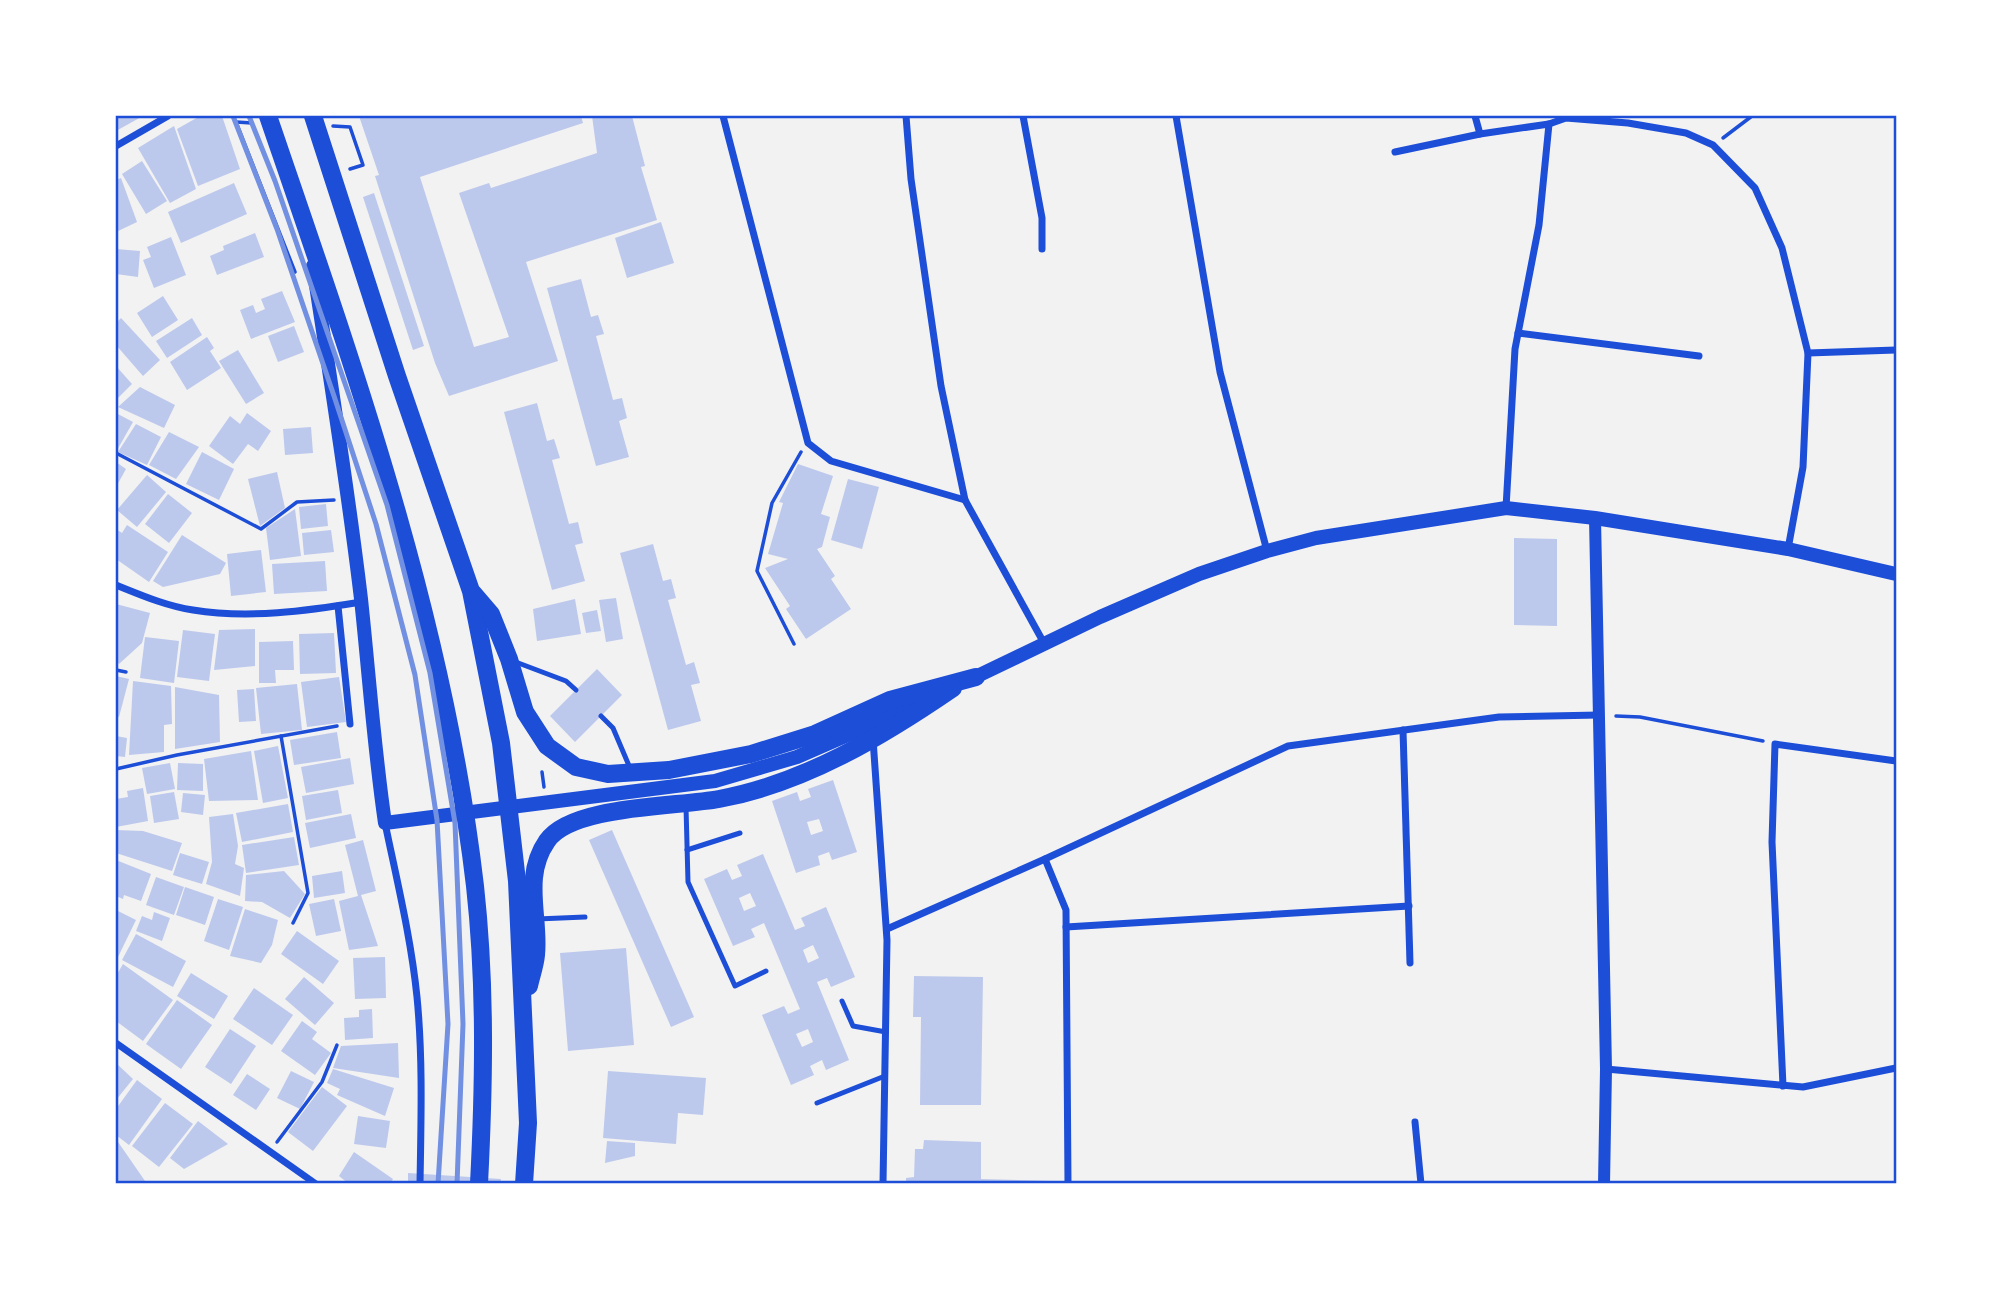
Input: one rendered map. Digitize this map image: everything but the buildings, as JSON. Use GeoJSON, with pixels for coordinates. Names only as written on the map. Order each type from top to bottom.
{"type":"FeatureCollection","features":[{"type":"Feature","properties":{"kind":"main road"},"geometry":{"type":"LineString","coordinates":[[268,116],[386,470],[438,668],[455,752],[475,888],[482,1009],[479,1184]]}},
{"type":"Feature","properties":{"kind":"main road"},"geometry":{"type":"LineString","coordinates":[[313,116],[397,376],[471,591],[502,757],[517,881],[528,1123],[524,1184]]}},
{"type":"Feature","properties":{"kind":"main road"},"geometry":{"type":"LineString","coordinates":[[309,240],[348,500],[361,602],[376,763],[385,823],[715,780],[745,773],[797,757],[859,731],[1100,617],[1199,574],[1316,538],[1506,508],[1595,518],[1788,549],[1896,574]]}},
{"type":"Feature","properties":{"kind":"main road"},"geometry":{"type":"LineString","coordinates":[[471,591],[491,614],[509,659],[525,712],[547,746],[576,767],[608,774],[669,770],[751,754],[815,734],[890,700],[976,677]]}},
{"type":"Feature","properties":{"kind":"main road"},"geometry":{"type":"LineString","coordinates":[[524,1007],[536,955],[532,901],[535,875],[546,842],[555,831],[570,821],[598,814],[720,799],[791,778],[843,755],[901,724],[956,687]]}},
{"type":"Feature","properties":{"kind":"street"},"geometry":{"type":"LineString","coordinates":[[116,146],[168,116]]}},
{"type":"Feature","properties":{"kind":"street"},"geometry":{"type":"LineString","coordinates":[[723,116],[808,443],[831,461],[965,500]]}},
{"type":"Feature","properties":{"kind":"street"},"geometry":{"type":"LineString","coordinates":[[906,116],[911,179],[941,386],[965,500],[1045,645]]}},
{"type":"Feature","properties":{"kind":"street"},"geometry":{"type":"LineString","coordinates":[[1023,116],[1042,218],[1042,249]]}},
{"type":"Feature","properties":{"kind":"street"},"geometry":{"type":"LineString","coordinates":[[1176,116],[1220,372],[1267,551]]}},
{"type":"Feature","properties":{"kind":"street"},"geometry":{"type":"LineString","coordinates":[[1475,116],[1480,134]]}},
{"type":"Feature","properties":{"kind":"street"},"geometry":{"type":"LineString","coordinates":[[1395,152],[1480,134],[1549,124],[1566,117],[1628,123],[1686,133],[1713,145],[1755,188],[1782,248],[1808,353],[1802,467],[1788,549]]}},
{"type":"Feature","properties":{"kind":"street"},"geometry":{"type":"LineString","coordinates":[[1506,508],[1518,333],[1539,225],[1549,124]]}},
{"type":"Feature","properties":{"kind":"street"},"geometry":{"type":"LineString","coordinates":[[1518,333],[1699,356]]}},
{"type":"Feature","properties":{"kind":"street"},"geometry":{"type":"LineString","coordinates":[[1808,353],[1896,350]]}},
{"type":"Feature","properties":{"kind":"street"},"geometry":{"type":"LineString","coordinates":[[1595,518],[1606,1069],[1604,1184]]}},
{"type":"Feature","properties":{"kind":"street"},"geometry":{"type":"LineString","coordinates":[[116,585],[164,603],[193,610],[225,613],[278,612],[361,602]]}},
{"type":"Feature","properties":{"kind":"street"},"geometry":{"type":"LineString","coordinates":[[338,606],[350,724]]}},
{"type":"Feature","properties":{"kind":"street"},"geometry":{"type":"LineString","coordinates":[[887,929],[1288,746],[1499,717],[1599,715]]}},
{"type":"Feature","properties":{"kind":"street"},"geometry":{"type":"LineString","coordinates":[[1403,730],[1410,963]]}},
{"type":"Feature","properties":{"kind":"street"},"geometry":{"type":"LineString","coordinates":[[873,738],[887,929],[883,1184]]}},
{"type":"Feature","properties":{"kind":"street"},"geometry":{"type":"LineString","coordinates":[[1783,1086],[1772,842],[1775,744],[1896,761]]}},
{"type":"Feature","properties":{"kind":"street"},"geometry":{"type":"LineString","coordinates":[[385,823],[407,927],[416,995],[421,1066],[419,1184]]}},
{"type":"Feature","properties":{"kind":"street"},"geometry":{"type":"LineString","coordinates":[[1045,859],[1066,910],[1068,1184]]}},
{"type":"Feature","properties":{"kind":"street"},"geometry":{"type":"LineString","coordinates":[[1066,927],[1409,906]]}},
{"type":"Feature","properties":{"kind":"street"},"geometry":{"type":"LineString","coordinates":[[116,1043],[316,1184]]}},
{"type":"Feature","properties":{"kind":"street"},"geometry":{"type":"LineString","coordinates":[[1606,1069],[1803,1087],[1896,1068]]}},
{"type":"Feature","properties":{"kind":"street"},"geometry":{"type":"LineString","coordinates":[[1415,1122],[1421,1184]]}},
{"type":"Feature","properties":{"kind":"lane"},"geometry":{"type":"LineString","coordinates":[[509,659],[566,681],[576,690]]}},
{"type":"Feature","properties":{"kind":"lane"},"geometry":{"type":"LineString","coordinates":[[601,716],[613,728],[631,771]]}},
{"type":"Feature","properties":{"kind":"lane"},"geometry":{"type":"LineString","coordinates":[[686,803],[688,882],[735,986],[766,971]]}},
{"type":"Feature","properties":{"kind":"lane"},"geometry":{"type":"LineString","coordinates":[[687,850],[740,833]]}},
{"type":"Feature","properties":{"kind":"lane"},"geometry":{"type":"LineString","coordinates":[[534,920],[584,917]]}},
{"type":"Feature","properties":{"kind":"lane"},"geometry":{"type":"LineString","coordinates":[[842,1001],[853,1026],[886,1032]]}},
{"type":"Feature","properties":{"kind":"lane"},"geometry":{"type":"LineString","coordinates":[[817,1103],[885,1076]]}},
{"type":"Feature","properties":{"kind":"path"},"geometry":{"type":"LineString","coordinates":[[1713,145],[1752,116]]}},
{"type":"Feature","properties":{"kind":"path"},"geometry":{"type":"LineString","coordinates":[[350,127],[363,165]]}},
{"type":"Feature","properties":{"kind":"path"},"geometry":{"type":"LineString","coordinates":[[794,644],[757,571],[772,503],[794,461],[808,443]]}},
{"type":"Feature","properties":{"kind":"path"},"geometry":{"type":"LineString","coordinates":[[116,453],[261,529],[297,502],[348,500]]}},
{"type":"Feature","properties":{"kind":"path"},"geometry":{"type":"LineString","coordinates":[[116,670],[126,672]]}},
{"type":"Feature","properties":{"kind":"path"},"geometry":{"type":"LineString","coordinates":[[1599,715],[1640,717],[1775,744]]}},
{"type":"Feature","properties":{"kind":"path"},"geometry":{"type":"LineString","coordinates":[[116,769],[177,755],[350,724]]}},
{"type":"Feature","properties":{"kind":"path"},"geometry":{"type":"LineString","coordinates":[[281,736],[308,893],[293,923]]}},
{"type":"Feature","properties":{"kind":"path"},"geometry":{"type":"LineString","coordinates":[[270,1152],[322,1082],[337,1045]]}},
{"type":"Feature","properties":{"kind":"railway"},"geometry":{"type":"LineString","coordinates":[[233,116],[277,229],[376,524],[415,675],[437,820],[448,1024],[438,1184]]}},
{"type":"Feature","properties":{"kind":"railway"},"geometry":{"type":"LineString","coordinates":[[249,116],[275,181],[387,505],[430,673],[455,823],[463,1024],[457,1184]]}}]}
